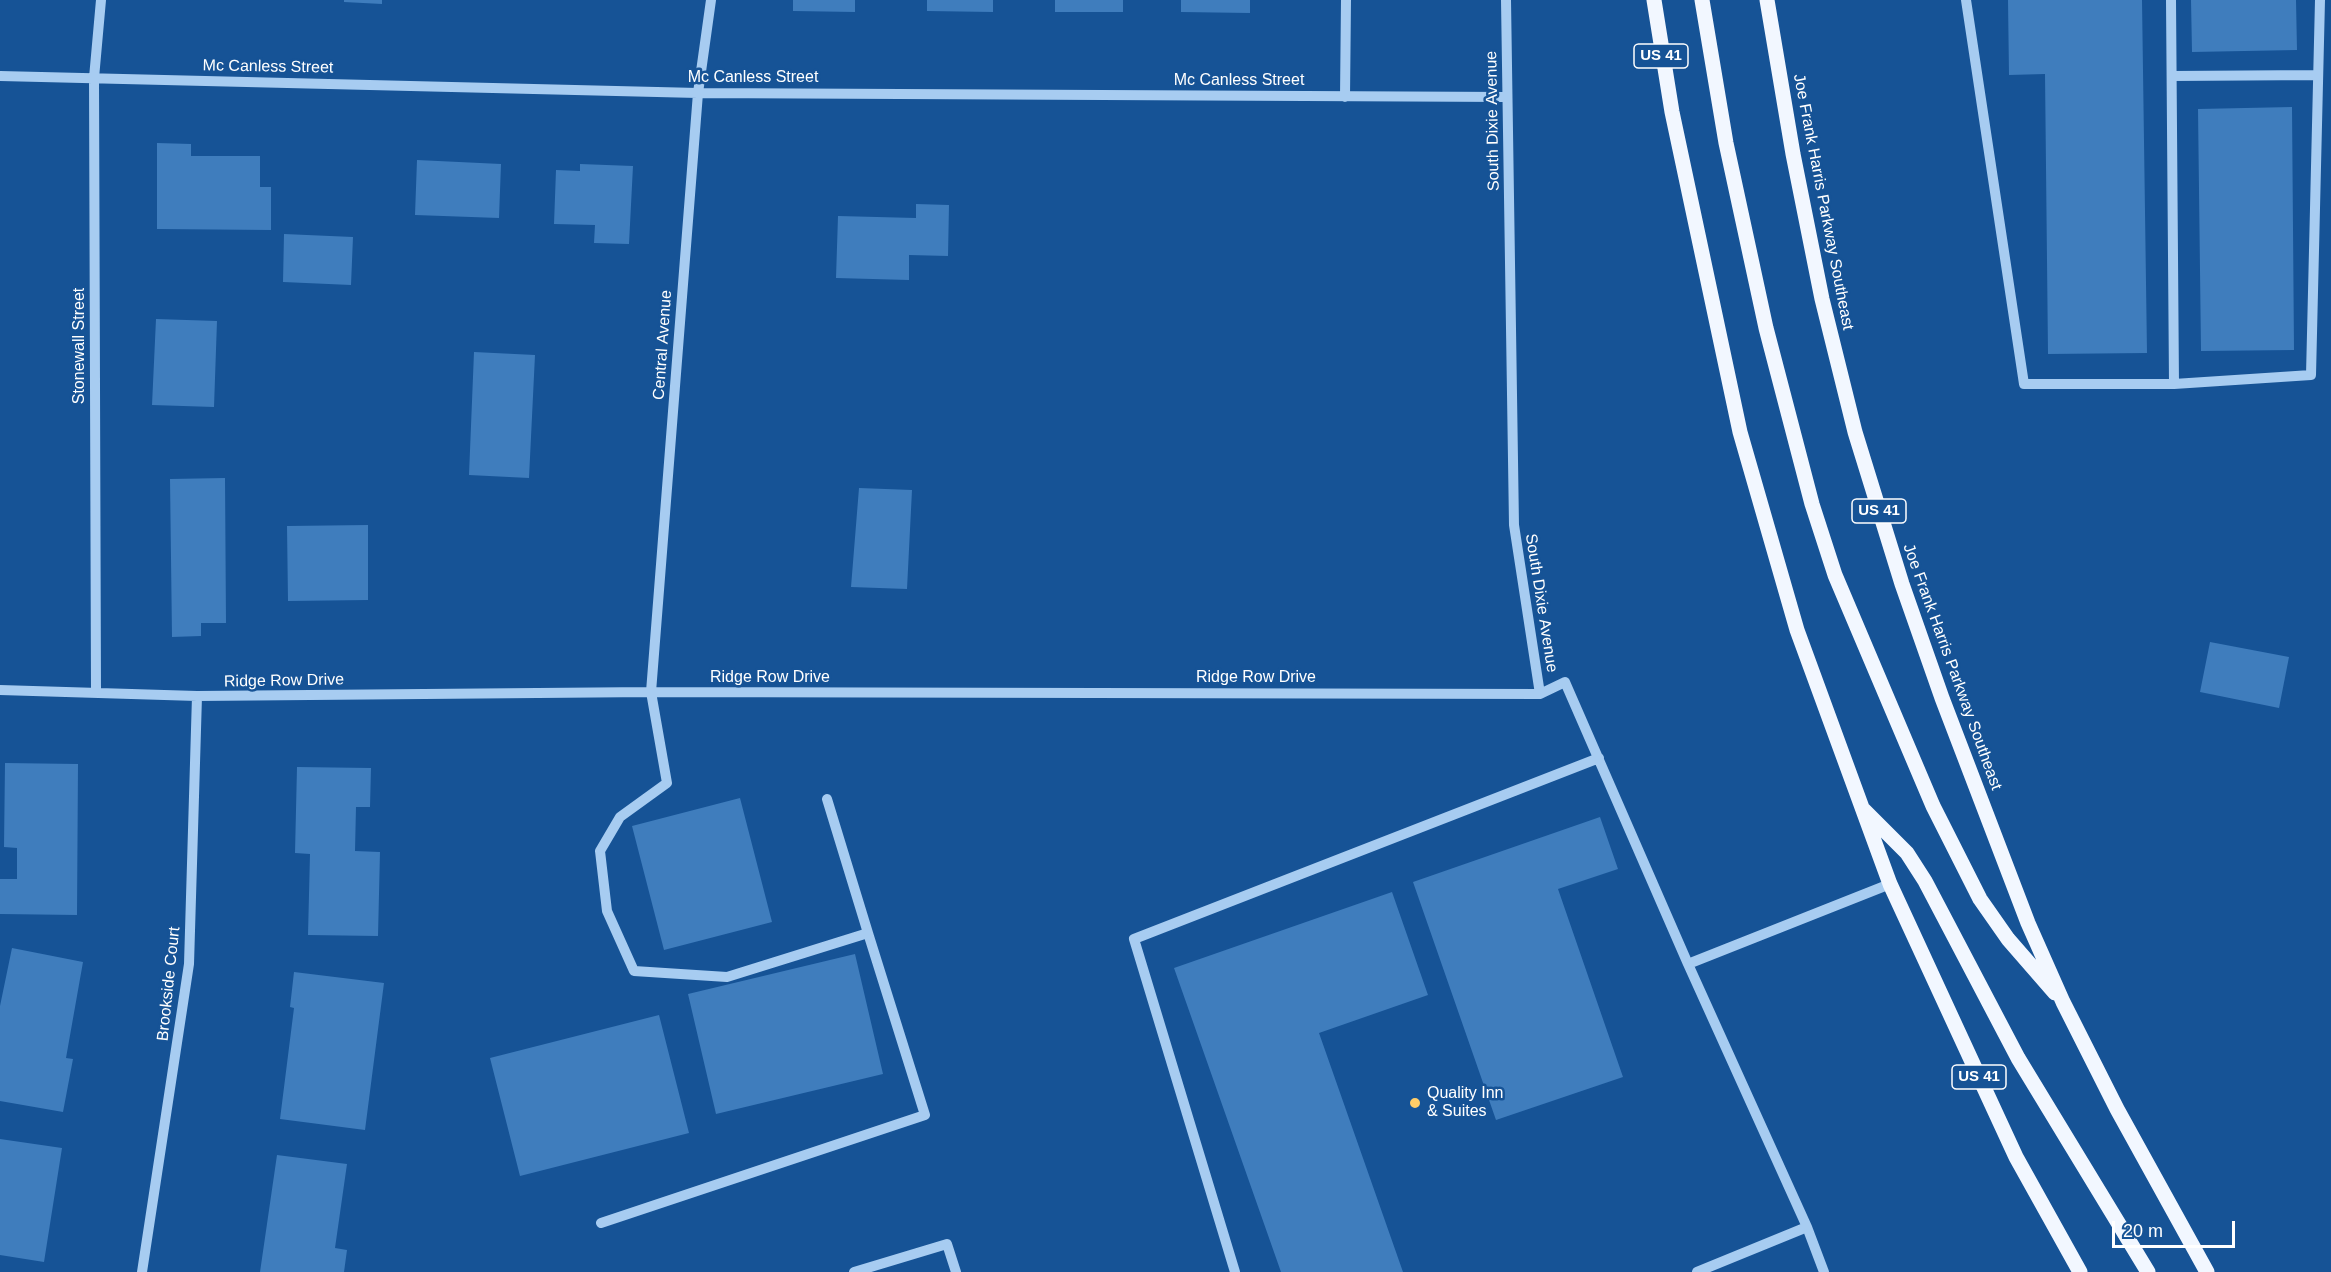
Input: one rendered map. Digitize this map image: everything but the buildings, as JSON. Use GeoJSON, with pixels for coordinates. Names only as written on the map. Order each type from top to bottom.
{"type":"FeatureCollection","features":[{"type":"Feature","properties":{"kind":"main road","name":"US 41"},"geometry":{"type":"LineString","coordinates":[[1654,0],[1671,112],[1740,432],[1797,630],[1890,884],[2016,1157],[2080,1272]]}},
{"type":"Feature","properties":{"kind":"main road"},"geometry":{"type":"LineString","coordinates":[[1702,0],[1726,143],[1766,328],[1812,504],[1834,575],[1933,806],[1980,899],[2037,975],[2063,1002]]}},
{"type":"Feature","properties":{"kind":"main road","name":"Joe Frank Harris Parkway Southeast"},"geometry":{"type":"LineString","coordinates":[[1767,0],[1793,154],[1822,299],[1855,432],[1902,585],[1942,699],[2028,923],[2063,1002],[2117,1109],[2207,1272]]}},
{"type":"Feature","properties":{"kind":"main road"},"geometry":{"type":"LineString","coordinates":[[1862,808],[1907,853],[1925,881],[2019,1058],[2148,1272]]}},
{"type":"Feature","properties":{"kind":"street","name":"Stonewall Street"},"geometry":{"type":"LineString","coordinates":[[96,692],[94,78],[101,0]]}},
{"type":"Feature","properties":{"kind":"street","name":"Central Avenue"},"geometry":{"type":"LineString","coordinates":[[711,0],[698,93],[651,692],[667,783],[620,817],[600,850],[608,911],[634,971],[727,977],[868,933]]}},
{"type":"Feature","properties":{"kind":"street"},"geometry":{"type":"LineString","coordinates":[[1346,0],[1346,96]]}},
{"type":"Feature","properties":{"kind":"street","name":"South Dixie Avenue"},"geometry":{"type":"LineString","coordinates":[[1506,0],[1514,525],[1539,694],[1565,682],[1688,964],[1808,1227],[1824,1272]]}},
{"type":"Feature","properties":{"kind":"street"},"geometry":{"type":"LineString","coordinates":[[1966,0],[2024,384],[2174,384],[2311,375],[2320,0]]}},
{"type":"Feature","properties":{"kind":"street"},"geometry":{"type":"LineString","coordinates":[[2171,0],[2174,384]]}},
{"type":"Feature","properties":{"kind":"street"},"geometry":{"type":"LineString","coordinates":[[2172,76],[2318,75]]}},
{"type":"Feature","properties":{"kind":"street","name":"Mc Canless Street"},"geometry":{"type":"LineString","coordinates":[[0,76],[698,93],[1507,97]]}},
{"type":"Feature","properties":{"kind":"street","name":"Ridge Row Drive"},"geometry":{"type":"LineString","coordinates":[[0,690],[197,696],[651,692],[1539,694]]}},
{"type":"Feature","properties":{"kind":"street","name":"Brookside Court"},"geometry":{"type":"LineString","coordinates":[[142,1272],[189,964],[197,696]]}},
{"type":"Feature","properties":{"kind":"street"},"geometry":{"type":"LineString","coordinates":[[1235,1272],[1134,939],[1599,758]]}},
{"type":"Feature","properties":{"kind":"street"},"geometry":{"type":"LineString","coordinates":[[601,1223],[925,1115],[827,799]]}},
{"type":"Feature","properties":{"kind":"street"},"geometry":{"type":"LineString","coordinates":[[1688,964],[1890,884]]}},
{"type":"Feature","properties":{"kind":"street"},"geometry":{"type":"LineString","coordinates":[[1697,1272],[1808,1227]]}},
{"type":"Feature","properties":{"kind":"street"},"geometry":{"type":"LineString","coordinates":[[854,1272],[947,1244],[956,1272]]}},
{"type":"Feature","properties":{"kind":"place","name":"Quality Inn & Suites"},"geometry":{"type":"Point","coordinates":[1415,1103]}}]}
